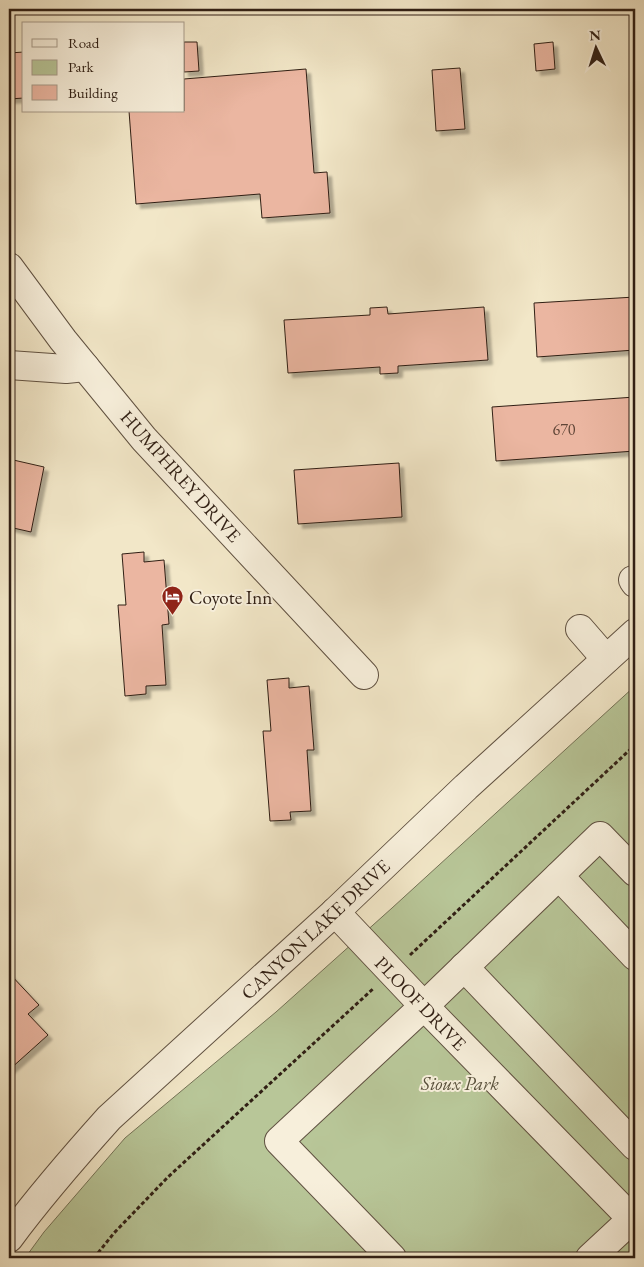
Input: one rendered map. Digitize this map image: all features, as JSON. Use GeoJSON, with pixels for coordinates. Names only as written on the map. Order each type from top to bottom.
{"type":"FeatureCollection","features":[{"type":"Feature","properties":{"kind":"street","name":"HUMPHREY DRIVE"},"geometry":{"type":"LineString","coordinates":[[9,268],[63,340],[144,439],[364,675]]}},
{"type":"Feature","properties":{"kind":"street"},"geometry":{"type":"LineString","coordinates":[[9,366],[85,367]]}},
{"type":"Feature","properties":{"kind":"street"},"geometry":{"type":"LineString","coordinates":[[580,629],[606,659]]}},
{"type":"Feature","properties":{"kind":"street","name":"CANYON LAKE DRIVE"},"geometry":{"type":"LineString","coordinates":[[9,1238],[69,1162],[109,1118],[335,912],[466,787],[635,633]]}},
{"type":"Feature","properties":{"kind":"street"},"geometry":{"type":"LineString","coordinates":[[392,1258],[279,1141],[464,968],[600,836],[635,872]]}},
{"type":"Feature","properties":{"kind":"street"},"geometry":{"type":"LineString","coordinates":[[559,876],[635,956]]}},
{"type":"Feature","properties":{"kind":"street","name":"PLOOF DRIVE"},"geometry":{"type":"LineString","coordinates":[[335,912],[424,1006],[633,1217]]}},
{"type":"Feature","properties":{"kind":"street"},"geometry":{"type":"LineString","coordinates":[[464,968],[635,1146]]}},
{"type":"Feature","properties":{"kind":"street"},"geometry":{"type":"LineString","coordinates":[[590,1258],[633,1217]]}},
{"type":"Feature","properties":{"kind":"path"},"geometry":{"type":"LineString","coordinates":[[94,1258],[114,1233],[168,1177],[392,972],[635,745]]}},
{"type":"Feature","properties":{"kind":"green space","name":"Sioux Park"},"geometry":{"type":"Polygon","coordinates":[[[635,686],[635,1258],[25,1258],[44,1232],[125,1138],[276,1012],[635,686]]]}},
{"type":"Feature","properties":{"kind":"building"},"geometry":{"type":"Polygon","coordinates":[[[185,42],[197,42],[199,71],[185,72],[185,42]]]}},
{"type":"Feature","properties":{"kind":"building"},"geometry":{"type":"Polygon","coordinates":[[[553,42],[555,69],[536,71],[534,44],[553,42]]]}},
{"type":"Feature","properties":{"kind":"building"},"geometry":{"type":"Polygon","coordinates":[[[22,52],[22,98],[9,99],[9,53],[22,52]]]}},
{"type":"Feature","properties":{"kind":"building"},"geometry":{"type":"Polygon","coordinates":[[[460,68],[465,129],[436,131],[432,70],[460,68]]]}},
{"type":"Feature","properties":{"kind":"building"},"geometry":{"type":"Polygon","coordinates":[[[306,69],[314,173],[327,172],[330,213],[262,218],[260,194],[136,204],[129,112],[185,112],[185,79],[306,69]]]}},
{"type":"Feature","properties":{"kind":"building"},"geometry":{"type":"Polygon","coordinates":[[[635,297],[635,350],[537,357],[534,303],[635,297]]]}},
{"type":"Feature","properties":{"kind":"building"},"geometry":{"type":"Polygon","coordinates":[[[387,307],[388,314],[484,307],[488,360],[398,366],[398,373],[380,374],[380,367],[288,373],[284,320],[370,315],[370,308],[387,307]]]}},
{"type":"Feature","properties":{"kind":"building"},"geometry":{"type":"Polygon","coordinates":[[[635,397],[635,451],[496,461],[492,407],[635,397]]]}},
{"type":"Feature","properties":{"kind":"building"},"geometry":{"type":"Polygon","coordinates":[[[9,459],[44,467],[31,532],[9,527],[9,459]]]}},
{"type":"Feature","properties":{"kind":"building"},"geometry":{"type":"Polygon","coordinates":[[[399,463],[402,517],[298,524],[294,470],[399,463]]]}},
{"type":"Feature","properties":{"kind":"building"},"geometry":{"type":"Polygon","coordinates":[[[144,552],[144,562],[164,560],[169,624],[162,625],[166,685],[146,686],[146,694],[125,696],[118,605],[126,605],[122,554],[144,552]]]}},
{"type":"Feature","properties":{"kind":"building"},"geometry":{"type":"Polygon","coordinates":[[[289,678],[289,688],[309,686],[314,750],[307,750],[311,811],[290,812],[291,820],[270,821],[263,731],[271,731],[267,680],[289,678]]]}},
{"type":"Feature","properties":{"kind":"building"},"geometry":{"type":"Polygon","coordinates":[[[9,973],[39,1005],[28,1014],[48,1035],[9,1070],[9,973]]]}},
{"type":"Feature","properties":{"kind":"place","name":"Coyote Inn"},"geometry":{"type":"Point","coordinates":[173,616]}}]}
